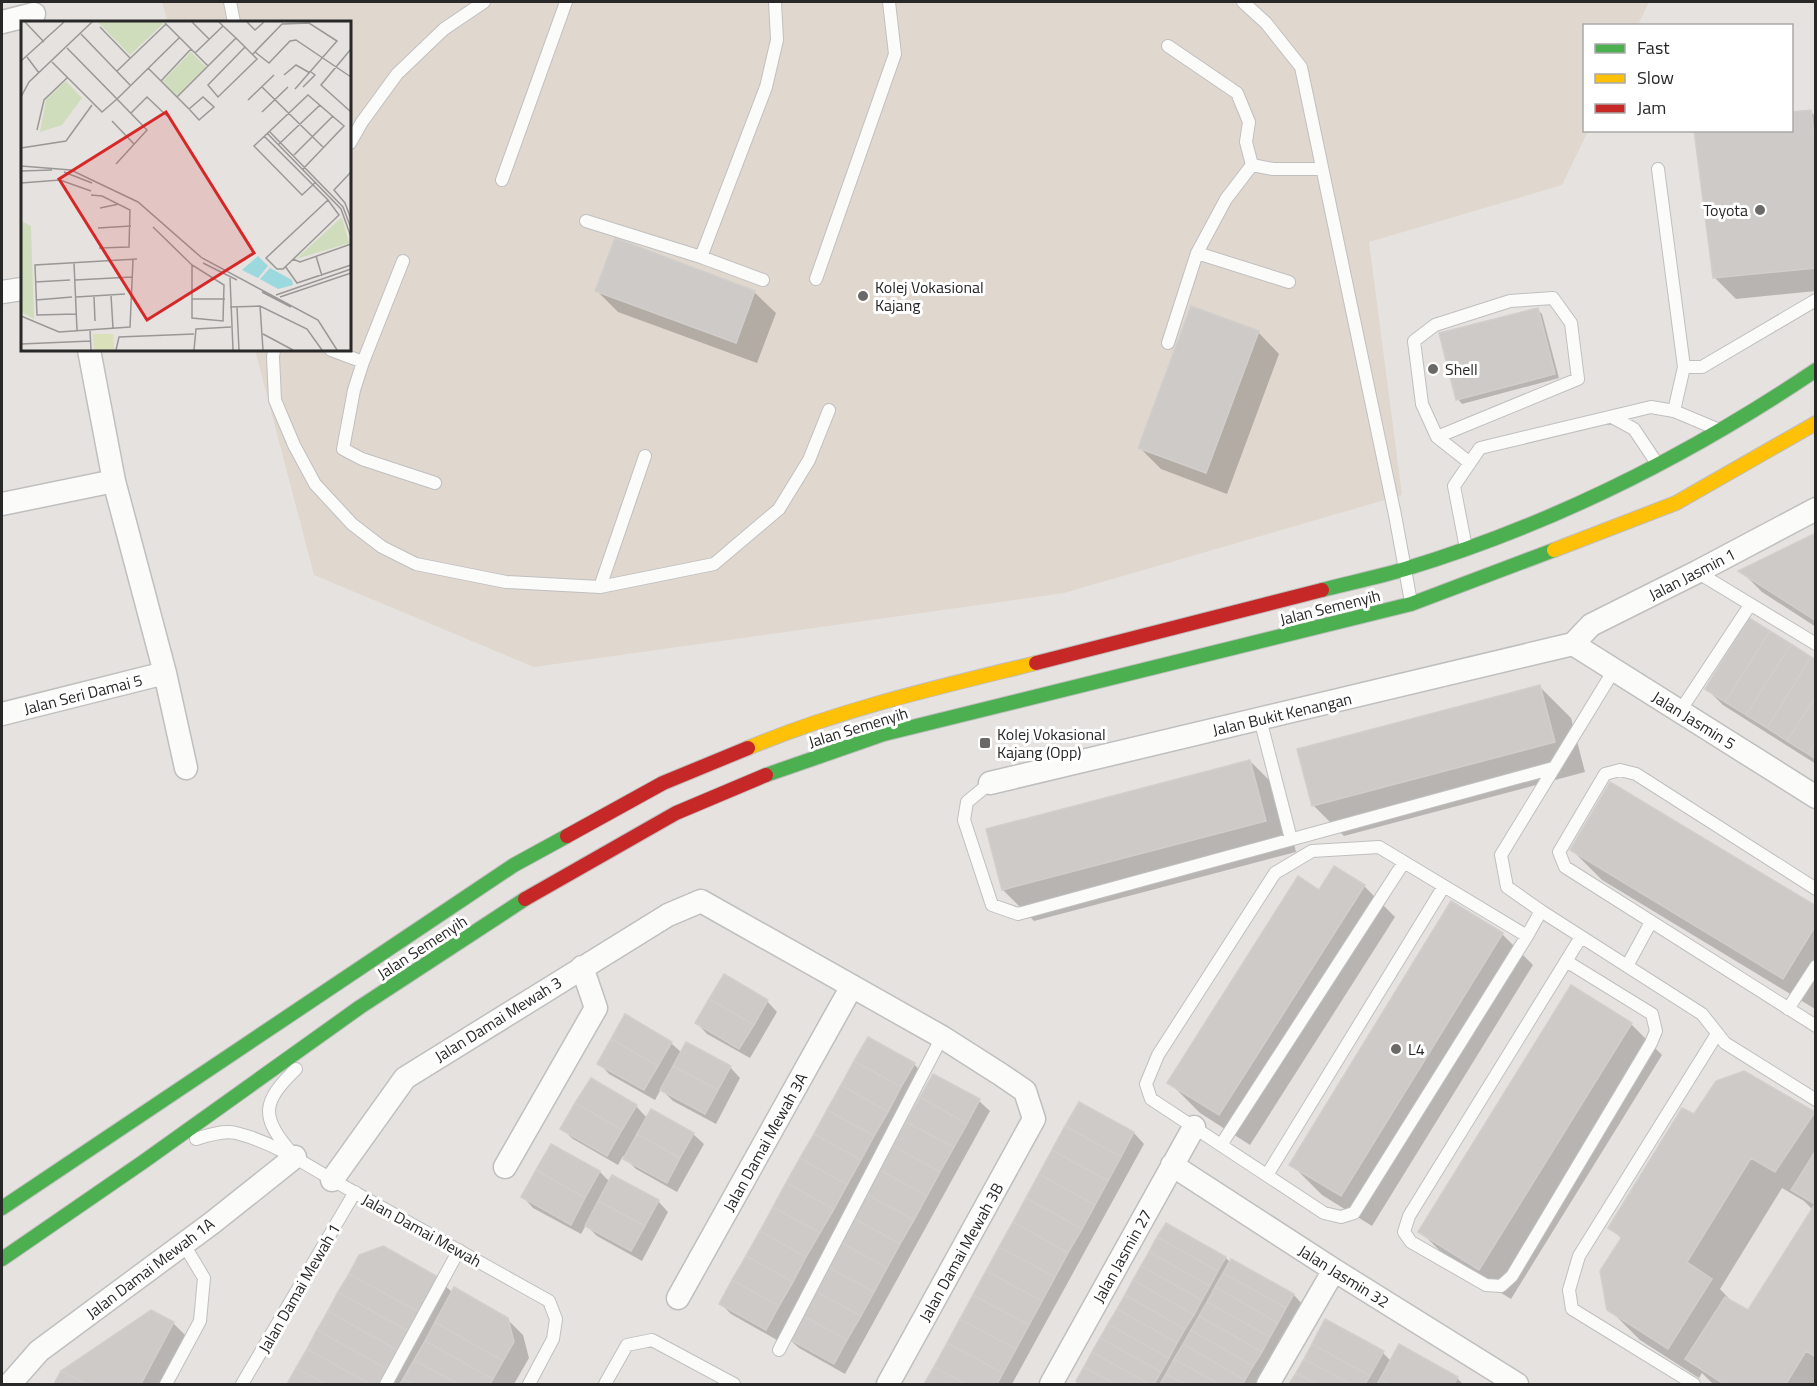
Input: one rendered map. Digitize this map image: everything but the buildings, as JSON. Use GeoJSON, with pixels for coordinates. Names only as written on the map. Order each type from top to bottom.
{"type":"FeatureCollection","features":[{"type":"Feature","properties":{"kind":"main road","name":"Jalan Semenyih"},"geometry":{"type":"LineString","coordinates":[[2,1208],[514,866],[663,783],[769,739],[873,704],[1404,569],[1466,549],[1559,513],[1659,466],[1721,431],[1815,370]]}},
{"type":"Feature","properties":{"kind":"main road","name":"Jalan Semenyih"},"geometry":{"type":"LineString","coordinates":[[2,1259],[143,1162],[360,1007],[522,901],[676,813],[781,769],[884,734],[1411,604],[1676,503],[1815,423]]}},
{"type":"Feature","properties":{"kind":"main road"},"geometry":{"type":"LineString","coordinates":[[1784,441],[1815,430]]}},
{"type":"Feature","properties":{"kind":"street"},"geometry":{"type":"LineString","coordinates":[[2,22],[34,14]]}},
{"type":"Feature","properties":{"kind":"street"},"geometry":{"type":"LineString","coordinates":[[2,292],[21,289]]}},
{"type":"Feature","properties":{"kind":"street"},"geometry":{"type":"LineString","coordinates":[[89,351],[114,481],[165,673],[186,768]]}},
{"type":"Feature","properties":{"kind":"street"},"geometry":{"type":"LineString","coordinates":[[2,504],[114,481]]}},
{"type":"Feature","properties":{"kind":"street","name":"Jalan Jasmin 1"},"geometry":{"type":"LineString","coordinates":[[1573,644],[1591,625],[1815,509]]}},
{"type":"Feature","properties":{"kind":"street","name":"Jalan Jasmin 5"},"geometry":{"type":"LineString","coordinates":[[1573,644],[1815,797]]}},
{"type":"Feature","properties":{"kind":"street","name":"Jalan Bukit Kenangan"},"geometry":{"type":"LineString","coordinates":[[990,783],[1573,644]]}},
{"type":"Feature","properties":{"kind":"street","name":"Jalan Seri Damai 5"},"geometry":{"type":"LineString","coordinates":[[2,714],[165,673]]}},
{"type":"Feature","properties":{"kind":"street","name":"Jalan Damai Mewah 3"},"geometry":{"type":"LineString","coordinates":[[332,1180],[405,1078],[668,915],[701,901],[852,986]]}},
{"type":"Feature","properties":{"kind":"street"},"geometry":{"type":"LineString","coordinates":[[505,1167],[596,1008],[582,967]]}},
{"type":"Feature","properties":{"kind":"street"},"geometry":{"type":"LineString","coordinates":[[852,986],[942,1037]]}},
{"type":"Feature","properties":{"kind":"street","name":"Jalan Damai Mewah 3A"},"geometry":{"type":"LineString","coordinates":[[678,1298],[852,986]]}},
{"type":"Feature","properties":{"kind":"street","name":"Jalan Damai Mewah 3B"},"geometry":{"type":"LineString","coordinates":[[888,1384],[1034,1119],[1024,1090],[942,1037]]}},
{"type":"Feature","properties":{"kind":"street","name":"Jalan Jasmin 27"},"geometry":{"type":"LineString","coordinates":[[1051,1384],[1194,1127]]}},
{"type":"Feature","properties":{"kind":"street","name":"Jalan Damai Mewah 1A"},"geometry":{"type":"LineString","coordinates":[[10,1384],[39,1351],[212,1223],[295,1157]]}},
{"type":"Feature","properties":{"kind":"street","name":"Jalan Jasmin 32"},"geometry":{"type":"LineString","coordinates":[[1172,1165],[1334,1270],[1517,1384]]}},
{"type":"Feature","properties":{"kind":"street"},"geometry":{"type":"LineString","coordinates":[[1268,1384],[1334,1270]]}},
{"type":"Feature","properties":{"kind":"lane"},"geometry":{"type":"LineString","coordinates":[[230,2],[234,21]]}},
{"type":"Feature","properties":{"kind":"lane"},"geometry":{"type":"LineString","coordinates":[[351,141],[397,74],[444,29],[484,2]]}},
{"type":"Feature","properties":{"kind":"lane"},"geometry":{"type":"LineString","coordinates":[[502,180],[566,2]]}},
{"type":"Feature","properties":{"kind":"lane"},"geometry":{"type":"LineString","coordinates":[[701,256],[766,87],[777,40],[775,2]]}},
{"type":"Feature","properties":{"kind":"lane"},"geometry":{"type":"LineString","coordinates":[[816,279],[895,54],[889,2]]}},
{"type":"Feature","properties":{"kind":"lane"},"geometry":{"type":"LineString","coordinates":[[1243,2],[1266,23],[1301,67],[1395,515],[1411,604]]}},
{"type":"Feature","properties":{"kind":"lane"},"geometry":{"type":"LineString","coordinates":[[1168,46],[1237,93],[1249,122],[1246,142],[1252,165]]}},
{"type":"Feature","properties":{"kind":"lane"},"geometry":{"type":"LineString","coordinates":[[1252,165],[1273,170],[1322,169]]}},
{"type":"Feature","properties":{"kind":"lane"},"geometry":{"type":"LineString","coordinates":[[1168,343],[1197,253],[1226,200],[1252,165]]}},
{"type":"Feature","properties":{"kind":"lane"},"geometry":{"type":"LineString","coordinates":[[1658,169],[1684,367],[1674,411]]}},
{"type":"Feature","properties":{"kind":"lane"},"geometry":{"type":"LineString","coordinates":[[586,221],[701,256],[763,280]]}},
{"type":"Feature","properties":{"kind":"lane"},"geometry":{"type":"LineString","coordinates":[[1197,253],[1289,282]]}},
{"type":"Feature","properties":{"kind":"lane"},"geometry":{"type":"LineString","coordinates":[[403,261],[354,390],[343,449],[362,459],[435,483]]}},
{"type":"Feature","properties":{"kind":"lane"},"geometry":{"type":"LineString","coordinates":[[1437,437],[1578,379],[1571,322],[1553,298],[1510,301],[1500,304],[1435,325],[1414,341],[1422,404],[1437,437],[1470,463]]}},
{"type":"Feature","properties":{"kind":"lane"},"geometry":{"type":"LineString","coordinates":[[1684,367],[1702,367],[1815,300]]}},
{"type":"Feature","properties":{"kind":"lane"},"geometry":{"type":"LineString","coordinates":[[274,351],[275,399],[294,445],[315,484],[352,524],[381,547],[416,564],[506,582],[600,587],[714,564],[778,510],[809,460],[829,410]]}},
{"type":"Feature","properties":{"kind":"lane"},"geometry":{"type":"LineString","coordinates":[[334,351],[363,362]]}},
{"type":"Feature","properties":{"kind":"lane"},"geometry":{"type":"LineString","coordinates":[[1466,549],[1454,486],[1480,448],[1651,407],[1674,411],[1721,431]]}},
{"type":"Feature","properties":{"kind":"lane"},"geometry":{"type":"LineString","coordinates":[[1612,417],[1634,429],[1659,466]]}},
{"type":"Feature","properties":{"kind":"lane"},"geometry":{"type":"LineString","coordinates":[[600,587],[645,456]]}},
{"type":"Feature","properties":{"kind":"lane"},"geometry":{"type":"LineString","coordinates":[[1697,572],[1815,644]]}},
{"type":"Feature","properties":{"kind":"lane"},"geometry":{"type":"LineString","coordinates":[[1680,711],[1750,604]]}},
{"type":"Feature","properties":{"kind":"lane"},"geometry":{"type":"LineString","coordinates":[[1614,670],[1501,855],[1507,887],[1702,1014],[1725,1043],[1815,1100]]}},
{"type":"Feature","properties":{"kind":"lane"},"geometry":{"type":"LineString","coordinates":[[1260,719],[1291,839]]}},
{"type":"Feature","properties":{"kind":"lane"},"geometry":{"type":"LineString","coordinates":[[990,783],[968,802],[964,820],[992,905],[1018,914],[1553,768]]}},
{"type":"Feature","properties":{"kind":"lane"},"geometry":{"type":"LineString","coordinates":[[1815,889],[1636,774],[1620,770],[1605,774],[1559,852],[1565,867],[1815,1026]]}},
{"type":"Feature","properties":{"kind":"lane"},"geometry":{"type":"LineString","coordinates":[[1527,936],[1379,847],[1312,851],[1275,873],[1158,1055],[1146,1084],[1151,1099],[1324,1213],[1341,1217],[1354,1213],[1527,936],[1541,911]]}},
{"type":"Feature","properties":{"kind":"lane"},"geometry":{"type":"LineString","coordinates":[[1221,1145],[1404,862]]}},
{"type":"Feature","properties":{"kind":"lane"},"geometry":{"type":"LineString","coordinates":[[1267,1175],[1444,886]]}},
{"type":"Feature","properties":{"kind":"lane"},"geometry":{"type":"LineString","coordinates":[[1627,966],[1651,922]]}},
{"type":"Feature","properties":{"kind":"lane"},"geometry":{"type":"LineString","coordinates":[[1566,961],[1652,1014],[1656,1031],[1512,1276],[1501,1286],[1486,1285],[1411,1242],[1404,1232],[1409,1216],[1566,961],[1581,937]]}},
{"type":"Feature","properties":{"kind":"lane"},"geometry":{"type":"LineString","coordinates":[[1788,1009],[1815,966]]}},
{"type":"Feature","properties":{"kind":"lane","name":"Jalan Damai Mewah"},"geometry":{"type":"LineString","coordinates":[[295,1157],[281,1142],[271,1126],[268,1115],[269,1104],[278,1088],[291,1074],[360,1007]]}},
{"type":"Feature","properties":{"kind":"lane"},"geometry":{"type":"LineString","coordinates":[[1694,1384],[1572,1309],[1569,1290],[1579,1256],[1718,1034]]}},
{"type":"Feature","properties":{"kind":"lane"},"geometry":{"type":"LineString","coordinates":[[779,1350],[942,1037]]}},
{"type":"Feature","properties":{"kind":"lane","name":"Jalan Damai Mewah"},"geometry":{"type":"LineString","coordinates":[[143,1162],[188,1141],[210,1135],[233,1132],[262,1141],[295,1157],[549,1301],[556,1320],[553,1339],[529,1384]]}},
{"type":"Feature","properties":{"kind":"lane","name":"Jalan Damai Mewah 1"},"geometry":{"type":"LineString","coordinates":[[243,1384],[355,1192]]}},
{"type":"Feature","properties":{"kind":"lane"},"geometry":{"type":"LineString","coordinates":[[166,1384],[200,1321],[204,1278],[183,1243]]}},
{"type":"Feature","properties":{"kind":"lane"},"geometry":{"type":"LineString","coordinates":[[386,1384],[459,1250]]}},
{"type":"Feature","properties":{"kind":"lane"},"geometry":{"type":"LineString","coordinates":[[605,1384],[627,1345],[652,1340],[734,1384]]}},
{"type":"Feature","properties":{"kind":"shaded area","name":"Kolej Vokasional Kajang"},"geometry":{"type":"Polygon","coordinates":[[[162,2],[1649,2],[1638,24],[1583,24],[1583,132],[1588,132],[1562,185],[1369,242],[1402,495],[1064,593],[534,667],[314,575],[255,351],[351,351],[351,21],[168,21],[162,2]]]}},
{"type":"Feature","properties":{"kind":"traffic: fast"},"geometry":{"type":"LineString","coordinates":[[1322,590],[1395,572],[1460,551],[1567,509],[1669,459],[1767,402],[1816,370]]}},
{"type":"Feature","properties":{"kind":"traffic: fast"},"geometry":{"type":"LineString","coordinates":[[766,775],[884,734],[1411,604],[1554,550]]}},
{"type":"Feature","properties":{"kind":"traffic: fast"},"geometry":{"type":"LineString","coordinates":[[2,1208],[514,865],[567,836]]}},
{"type":"Feature","properties":{"kind":"traffic: fast"},"geometry":{"type":"LineString","coordinates":[[2,1259],[143,1162],[360,1007],[525,899]]}},
{"type":"Feature","properties":{"kind":"traffic: slow"},"geometry":{"type":"LineString","coordinates":[[1554,550],[1676,503],[1816,423]]}},
{"type":"Feature","properties":{"kind":"traffic: slow"},"geometry":{"type":"LineString","coordinates":[[748,748],[854,710],[1036,663]]}},
{"type":"Feature","properties":{"kind":"traffic: jam"},"geometry":{"type":"LineString","coordinates":[[1036,663],[1322,590]]}},
{"type":"Feature","properties":{"kind":"traffic: jam"},"geometry":{"type":"LineString","coordinates":[[567,836],[663,783],[748,748]]}},
{"type":"Feature","properties":{"kind":"traffic: jam"},"geometry":{"type":"LineString","coordinates":[[525,899],[676,813],[766,775]]}},
{"type":"Feature","properties":{"kind":"place","name":"Toyota"},"geometry":{"type":"Point","coordinates":[1760,210]}},
{"type":"Feature","properties":{"kind":"place","name":"Kolej Vokasional Kajang"},"geometry":{"type":"Point","coordinates":[863,296]}},
{"type":"Feature","properties":{"kind":"place","name":"Shell"},"geometry":{"type":"Point","coordinates":[1433,369]}},
{"type":"Feature","properties":{"kind":"place","name":"Kolej Vokasional Kajang (Opp)"},"geometry":{"type":"Point","coordinates":[985,743]}},
{"type":"Feature","properties":{"kind":"place","name":"L4"},"geometry":{"type":"Point","coordinates":[1396,1049]}}]}
